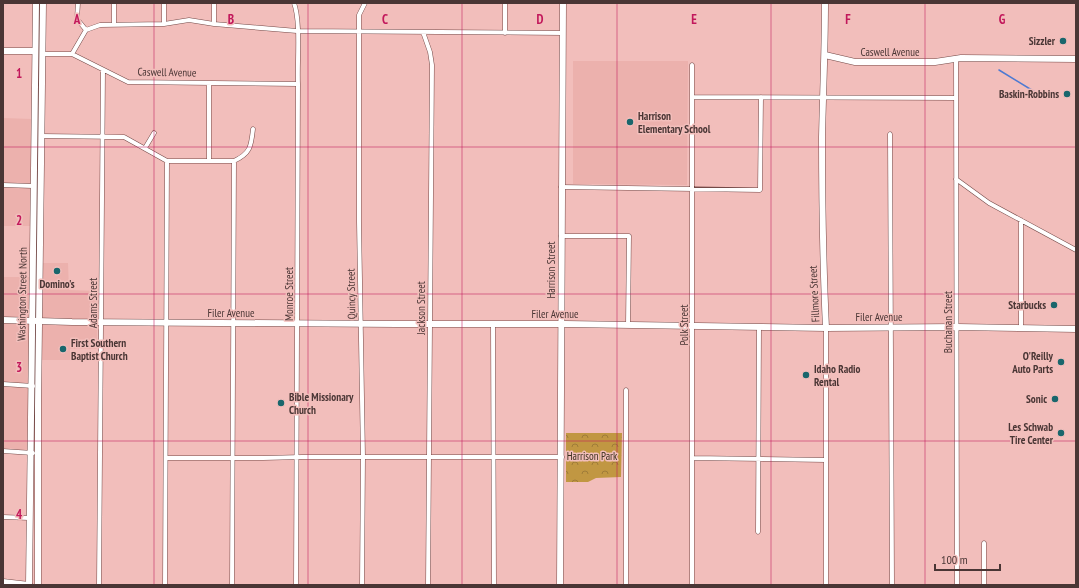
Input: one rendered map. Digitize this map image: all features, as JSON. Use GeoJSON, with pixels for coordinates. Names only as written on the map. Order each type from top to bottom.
{"type":"FeatureCollection","features":[{"type":"Feature","properties":{"kind":"street","name":"Washington Street North"},"geometry":{"type":"LineString","coordinates":[[36,3],[33,186],[35,321],[38,386],[38,585]]}},
{"type":"Feature","properties":{"kind":"street","name":"Washington Street North"},"geometry":{"type":"LineString","coordinates":[[29,585],[31,386],[35,321],[41,136],[43,3]]}},
{"type":"Feature","properties":{"kind":"street"},"geometry":{"type":"LineString","coordinates":[[78,3],[78,19],[86,30]]}},
{"type":"Feature","properties":{"kind":"street"},"geometry":{"type":"LineString","coordinates":[[114,3],[114,24]]}},
{"type":"Feature","properties":{"kind":"street"},"geometry":{"type":"LineString","coordinates":[[164,3],[164,24]]}},
{"type":"Feature","properties":{"kind":"street"},"geometry":{"type":"LineString","coordinates":[[214,3],[214,24]]}},
{"type":"Feature","properties":{"kind":"street","name":"Monroe Street"},"geometry":{"type":"LineString","coordinates":[[294,3],[296,10],[298,84],[296,585]]}},
{"type":"Feature","properties":{"kind":"street","name":"Quincy Street"},"geometry":{"type":"LineString","coordinates":[[362,585],[363,457],[359,222],[359,15],[365,3]]}},
{"type":"Feature","properties":{"kind":"street"},"geometry":{"type":"LineString","coordinates":[[505,3],[505,33]]}},
{"type":"Feature","properties":{"kind":"street","name":"Harrison Street"},"geometry":{"type":"LineString","coordinates":[[560,585],[562,457],[561,187],[563,3]]}},
{"type":"Feature","properties":{"kind":"street","name":"Fillmore Street"},"geometry":{"type":"LineString","coordinates":[[824,3],[825,55],[822,142],[822,255],[826,328],[826,585]]}},
{"type":"Feature","properties":{"kind":"street"},"geometry":{"type":"LineString","coordinates":[[72,54],[86,30],[100,25],[164,24],[189,20],[214,24],[297,31],[563,34]]}},
{"type":"Feature","properties":{"kind":"street","name":"Jackson Street"},"geometry":{"type":"LineString","coordinates":[[423,32],[430,52],[432,65],[428,585]]}},
{"type":"Feature","properties":{"kind":"street"},"geometry":{"type":"LineString","coordinates":[[3,50],[35,51]]}},
{"type":"Feature","properties":{"kind":"street","name":"Caswell Avenue"},"geometry":{"type":"LineString","coordinates":[[42,54],[72,54],[128,82],[298,84]]}},
{"type":"Feature","properties":{"kind":"street","name":"Caswell Avenue"},"geometry":{"type":"LineString","coordinates":[[825,55],[855,62],[934,62],[956,58],[1040,60],[1076,59]]}},
{"type":"Feature","properties":{"kind":"street","name":"Buchanan Street"},"geometry":{"type":"LineString","coordinates":[[956,58],[957,585]]}},
{"type":"Feature","properties":{"kind":"street","name":"Polk Street"},"geometry":{"type":"LineString","coordinates":[[692,65],[692,585]]}},
{"type":"Feature","properties":{"kind":"street","name":"Adams Street"},"geometry":{"type":"LineString","coordinates":[[99,585],[103,70]]}},
{"type":"Feature","properties":{"kind":"street"},"geometry":{"type":"LineString","coordinates":[[209,83],[209,161]]}},
{"type":"Feature","properties":{"kind":"street"},"geometry":{"type":"LineString","coordinates":[[692,97],[956,98]]}},
{"type":"Feature","properties":{"kind":"street"},"geometry":{"type":"LineString","coordinates":[[561,187],[760,190],[761,97]]}},
{"type":"Feature","properties":{"kind":"street"},"geometry":{"type":"LineString","coordinates":[[41,136],[124,137],[167,161],[234,161],[244,156],[251,145],[253,129]]}},
{"type":"Feature","properties":{"kind":"street"},"geometry":{"type":"LineString","coordinates":[[145,148],[154,133]]}},
{"type":"Feature","properties":{"kind":"street"},"geometry":{"type":"LineString","coordinates":[[890,134],[892,585]]}},
{"type":"Feature","properties":{"kind":"street"},"geometry":{"type":"LineString","coordinates":[[165,585],[167,161]]}},
{"type":"Feature","properties":{"kind":"street"},"geometry":{"type":"LineString","coordinates":[[232,585],[234,161]]}},
{"type":"Feature","properties":{"kind":"street"},"geometry":{"type":"LineString","coordinates":[[956,179],[989,203],[1076,250]]}},
{"type":"Feature","properties":{"kind":"street"},"geometry":{"type":"LineString","coordinates":[[3,186],[33,186]]}},
{"type":"Feature","properties":{"kind":"street"},"geometry":{"type":"LineString","coordinates":[[1021,220],[1021,328]]}},
{"type":"Feature","properties":{"kind":"street"},"geometry":{"type":"LineString","coordinates":[[562,236],[629,236],[628,325]]}},
{"type":"Feature","properties":{"kind":"street","name":"Filer Avenue"},"geometry":{"type":"LineString","coordinates":[[3,320],[1076,329]]}},
{"type":"Feature","properties":{"kind":"street"},"geometry":{"type":"LineString","coordinates":[[493,324],[494,585]]}},
{"type":"Feature","properties":{"kind":"street"},"geometry":{"type":"LineString","coordinates":[[758,532],[759,327]]}},
{"type":"Feature","properties":{"kind":"street"},"geometry":{"type":"LineString","coordinates":[[3,384],[38,386]]}},
{"type":"Feature","properties":{"kind":"street"},"geometry":{"type":"LineString","coordinates":[[626,390],[626,585]]}},
{"type":"Feature","properties":{"kind":"street"},"geometry":{"type":"LineString","coordinates":[[3,452],[37,453]]}},
{"type":"Feature","properties":{"kind":"street"},"geometry":{"type":"LineString","coordinates":[[166,458],[562,457]]}},
{"type":"Feature","properties":{"kind":"street"},"geometry":{"type":"LineString","coordinates":[[692,458],[826,460]]}},
{"type":"Feature","properties":{"kind":"street"},"geometry":{"type":"LineString","coordinates":[[3,517],[29,518]]}},
{"type":"Feature","properties":{"kind":"street"},"geometry":{"type":"LineString","coordinates":[[984,543],[984,585]]}},
{"type":"Feature","properties":{"kind":"street"},"geometry":{"type":"LineString","coordinates":[[3,582],[29,585]]}},
{"type":"Feature","properties":{"kind":"shaded area","name":"Harrison Elementary School"},"geometry":{"type":"Polygon","coordinates":[[[573,61],[688,61],[687,185],[573,184],[573,61]]]}},
{"type":"Feature","properties":{"kind":"shaded area"},"geometry":{"type":"Polygon","coordinates":[[[3,118],[32,119],[30,226],[3,226],[3,118]]]}},
{"type":"Feature","properties":{"kind":"shaded area"},"geometry":{"type":"Polygon","coordinates":[[[43,263],[68,263],[69,290],[97,291],[97,349],[70,349],[70,360],[42,360],[41,451],[3,448],[3,277],[42,277],[43,263]]]}},
{"type":"Feature","properties":{"kind":"green space","name":"Harrison Park"},"geometry":{"type":"Polygon","coordinates":[[[566,433],[622,433],[621,477],[596,478],[588,482],[566,482],[566,433]]]}},
{"type":"Feature","properties":{"kind":"waterway"},"geometry":{"type":"LineString","coordinates":[[999,70],[1035,92],[1056,92]]}},
{"type":"Feature","properties":{"kind":"place","name":"Sizzler"},"geometry":{"type":"Point","coordinates":[1063,41]}},
{"type":"Feature","properties":{"kind":"place","name":"Baskin-Robbins"},"geometry":{"type":"Point","coordinates":[1067,94]}},
{"type":"Feature","properties":{"kind":"place","name":"Harrison Elementary School"},"geometry":{"type":"Point","coordinates":[630,122]}},
{"type":"Feature","properties":{"kind":"place","name":"Domino's"},"geometry":{"type":"Point","coordinates":[57,271]}},
{"type":"Feature","properties":{"kind":"place","name":"Starbucks"},"geometry":{"type":"Point","coordinates":[1054,305]}},
{"type":"Feature","properties":{"kind":"place","name":"First Southern Baptist Church"},"geometry":{"type":"Point","coordinates":[63,349]}},
{"type":"Feature","properties":{"kind":"place","name":"O'Reilly Auto Parts"},"geometry":{"type":"Point","coordinates":[1061,362]}},
{"type":"Feature","properties":{"kind":"place","name":"Idaho Radio Rental"},"geometry":{"type":"Point","coordinates":[806,375]}},
{"type":"Feature","properties":{"kind":"place","name":"Sonic"},"geometry":{"type":"Point","coordinates":[1055,399]}},
{"type":"Feature","properties":{"kind":"place","name":"Bible Missionary Church"},"geometry":{"type":"Point","coordinates":[281,403]}},
{"type":"Feature","properties":{"kind":"place","name":"Les Schwab Tire Center"},"geometry":{"type":"Point","coordinates":[1061,433]}}]}
